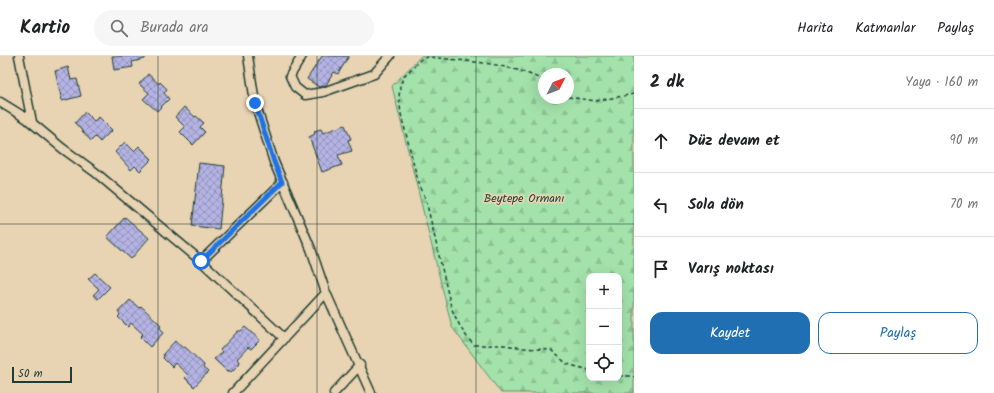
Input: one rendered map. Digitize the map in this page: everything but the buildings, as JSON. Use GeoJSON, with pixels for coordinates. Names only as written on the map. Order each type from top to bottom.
{"type":"FeatureCollection","features":[{"type":"Feature","properties":{"kind":"street"},"geometry":{"type":"LineString","coordinates":[[19,56],[32,122]]}},
{"type":"Feature","properties":{"kind":"street"},"geometry":{"type":"LineString","coordinates":[[248,56],[255,103],[274,162],[311,249],[326,293],[360,365],[371,393]]}},
{"type":"Feature","properties":{"kind":"street"},"geometry":{"type":"LineString","coordinates":[[302,56],[290,76],[296,87],[305,95],[323,92],[374,74],[390,56]]}},
{"type":"Feature","properties":{"kind":"street"},"geometry":{"type":"LineString","coordinates":[[0,102],[32,122],[56,143],[95,172],[201,261],[284,338]]}},
{"type":"Feature","properties":{"kind":"street"},"geometry":{"type":"LineString","coordinates":[[201,261],[282,182]]}},
{"type":"Feature","properties":{"kind":"street"},"geometry":{"type":"LineString","coordinates":[[233,393],[326,293]]}},
{"type":"Feature","properties":{"kind":"street"},"geometry":{"type":"LineString","coordinates":[[334,393],[360,365]]}},
{"type":"Feature","properties":{"kind":"path"},"geometry":{"type":"LineString","coordinates":[[538,78],[528,73],[490,64],[430,57],[422,58],[404,76],[400,86],[399,98],[401,114],[418,181],[426,200],[451,307],[458,323],[469,340],[474,345],[504,345],[551,350],[567,364],[586,369]]}},
{"type":"Feature","properties":{"kind":"path"},"geometry":{"type":"LineString","coordinates":[[574,98],[596,101],[634,94]]}},
{"type":"Feature","properties":{"kind":"path"},"geometry":{"type":"LineString","coordinates":[[622,376],[634,377]]}},
{"type":"Feature","properties":{"kind":"green space","name":"Beytepe Ormanı"},"geometry":{"type":"Polygon","coordinates":[[[421,56],[634,56],[634,393],[501,393],[452,327],[392,86],[421,56]]]}},
{"type":"Feature","properties":{"kind":"route"},"geometry":{"type":"LineString","coordinates":[[201,261],[282,182],[255,103]]}}]}
